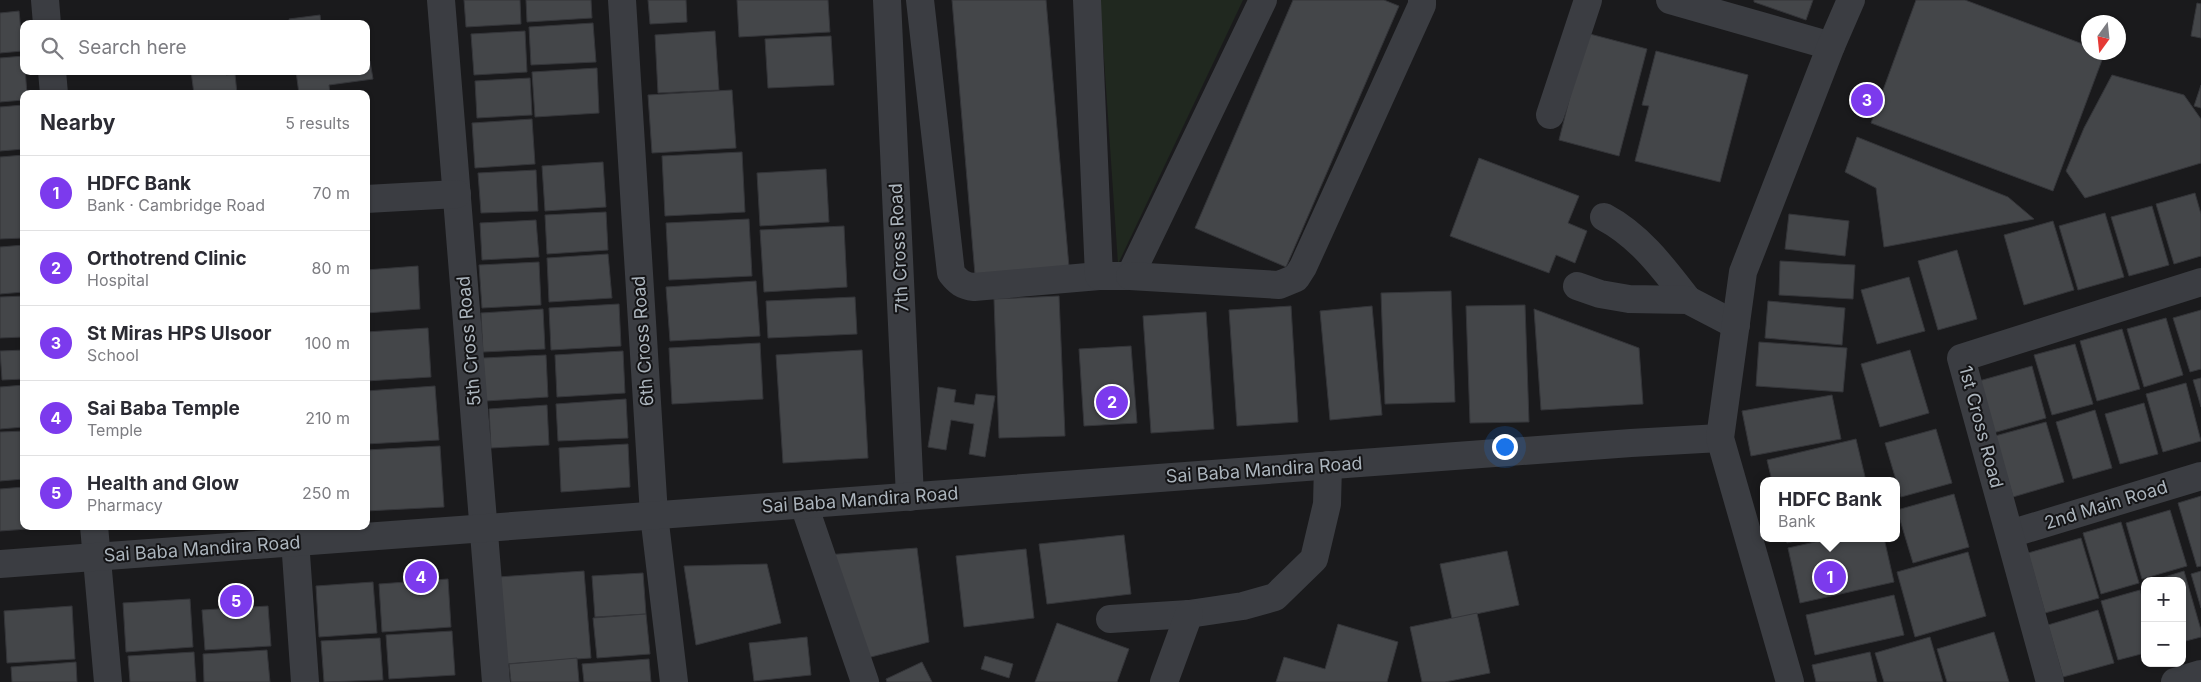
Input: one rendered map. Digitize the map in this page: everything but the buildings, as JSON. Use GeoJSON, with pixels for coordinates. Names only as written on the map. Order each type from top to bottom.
{"type":"FeatureCollection","features":[{"type":"Feature","properties":{"kind":"street"},"geometry":{"type":"LineString","coordinates":[[45,0],[48,20]]}},
{"type":"Feature","properties":{"kind":"street","name":"5th Cross Road"},"geometry":{"type":"LineString","coordinates":[[441,0],[496,682]]}},
{"type":"Feature","properties":{"kind":"street","name":"6th Cross Road"},"geometry":{"type":"LineString","coordinates":[[622,0],[654,515],[674,682]]}},
{"type":"Feature","properties":{"kind":"street","name":"7th Cross Road"},"geometry":{"type":"LineString","coordinates":[[887,0],[910,497]]}},
{"type":"Feature","properties":{"kind":"street"},"geometry":{"type":"LineString","coordinates":[[920,0],[951,273],[957,281],[965,286],[974,287],[1099,276],[1130,276],[1278,285],[1296,278],[1303,267],[1418,14],[1422,0]]}},
{"type":"Feature","properties":{"kind":"street"},"geometry":{"type":"LineString","coordinates":[[1087,0],[1099,276]]}},
{"type":"Feature","properties":{"kind":"street"},"geometry":{"type":"LineString","coordinates":[[1130,276],[1263,0]]}},
{"type":"Feature","properties":{"kind":"street"},"geometry":{"type":"LineString","coordinates":[[1550,115],[1588,0]]}},
{"type":"Feature","properties":{"kind":"street"},"geometry":{"type":"LineString","coordinates":[[1670,0],[1830,46]]}},
{"type":"Feature","properties":{"kind":"street"},"geometry":{"type":"LineString","coordinates":[[1790,682],[1720,438],[1743,272],[1830,46],[1851,0]]}},
{"type":"Feature","properties":{"kind":"street"},"geometry":{"type":"LineString","coordinates":[[52,75],[54,90]]}},
{"type":"Feature","properties":{"kind":"street"},"geometry":{"type":"LineString","coordinates":[[370,199],[457,194]]}},
{"type":"Feature","properties":{"kind":"street"},"geometry":{"type":"LineString","coordinates":[[1604,217],[1622,227],[1650,253],[1688,300],[1736,325]]}},
{"type":"Feature","properties":{"kind":"street","name":"1st Cross Road"},"geometry":{"type":"LineString","coordinates":[[2050,682],[1961,358],[2201,282]]}},
{"type":"Feature","properties":{"kind":"street"},"geometry":{"type":"LineString","coordinates":[[1577,286],[1600,294],[1630,298],[1688,300]]}},
{"type":"Feature","properties":{"kind":"street","name":"Sai Baba Mandira Road"},"geometry":{"type":"LineString","coordinates":[[0,564],[97,557],[294,534],[484,528],[1621,443],[1720,438]]}},
{"type":"Feature","properties":{"kind":"street"},"geometry":{"type":"LineString","coordinates":[[1110,620],[1189,614],[1243,606],[1275,597],[1314,559],[1327,504],[1328,465]]}},
{"type":"Feature","properties":{"kind":"street","name":"2nd Main Road"},"geometry":{"type":"LineString","coordinates":[[2010,534],[2201,476]]}},
{"type":"Feature","properties":{"kind":"street"},"geometry":{"type":"LineString","coordinates":[[804,505],[865,682]]}},
{"type":"Feature","properties":{"kind":"street"},"geometry":{"type":"LineString","coordinates":[[94,530],[108,682]]}},
{"type":"Feature","properties":{"kind":"street"},"geometry":{"type":"LineString","coordinates":[[294,534],[304,682]]}},
{"type":"Feature","properties":{"kind":"street"},"geometry":{"type":"LineString","coordinates":[[1164,682],[1189,614]]}},
{"type":"Feature","properties":{"kind":"street"},"geometry":{"type":"LineString","coordinates":[[2175,682],[2201,674]]}},
{"type":"Feature","properties":{"kind":"shaded area"},"geometry":{"type":"Polygon","coordinates":[[[1100,0],[1243,0],[1118,264],[1100,0]]]}},
{"type":"Feature","properties":{"kind":"place","name":"St Miras HPS Ulsoor"},"geometry":{"type":"Point","coordinates":[1867,100]}},
{"type":"Feature","properties":{"kind":"place","name":"Orthotrend Clinic"},"geometry":{"type":"Point","coordinates":[1112,402]}},
{"type":"Feature","properties":{"kind":"place","name":"Sai Baba Temple"},"geometry":{"type":"Point","coordinates":[421,577]}},
{"type":"Feature","properties":{"kind":"place","name":"HDFC Bank"},"geometry":{"type":"Point","coordinates":[1830,577]}},
{"type":"Feature","properties":{"kind":"place","name":"Health and Glow"},"geometry":{"type":"Point","coordinates":[236,601]}}]}
